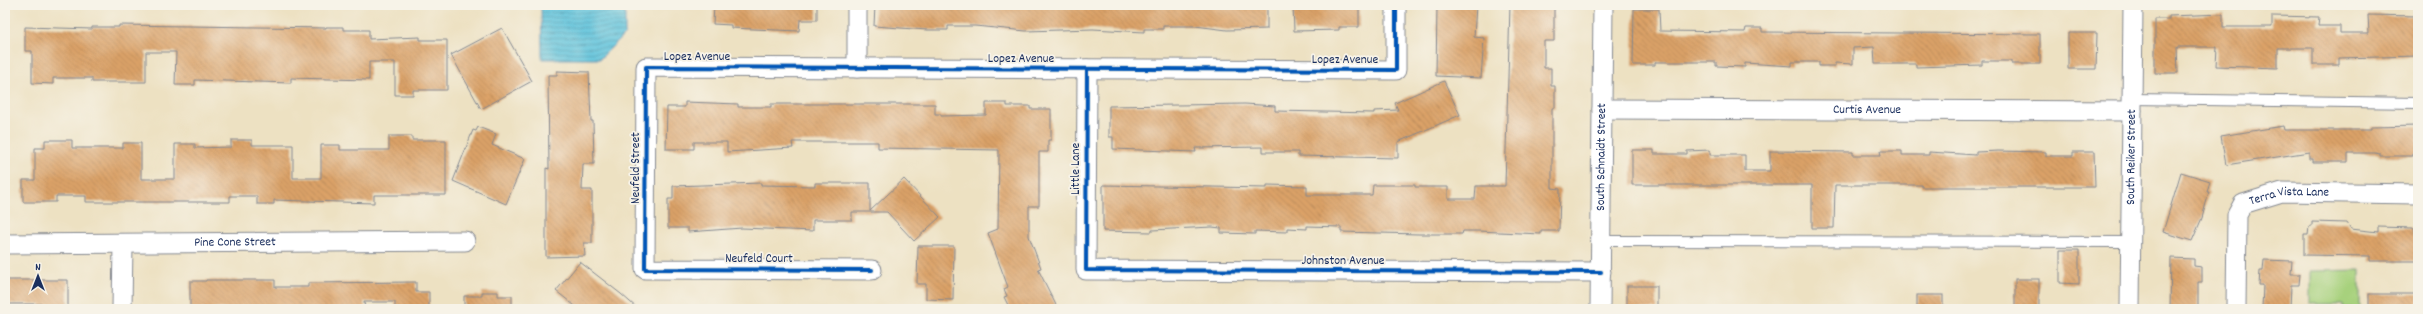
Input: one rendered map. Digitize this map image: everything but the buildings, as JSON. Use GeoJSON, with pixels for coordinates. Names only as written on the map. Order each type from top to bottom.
{"type":"FeatureCollection","features":[{"type":"Feature","properties":{"kind":"street"},"geometry":{"type":"LineString","coordinates":[[857,5],[857,68]]}},
{"type":"Feature","properties":{"kind":"street","name":"Lopez Avenue"},"geometry":{"type":"LineString","coordinates":[[646,67],[1396,70],[1396,5]]}},
{"type":"Feature","properties":{"kind":"street","name":"South Schnaidt Street"},"geometry":{"type":"LineString","coordinates":[[1600,309],[1603,5]]}},
{"type":"Feature","properties":{"kind":"street","name":"South Reiker Street"},"geometry":{"type":"LineString","coordinates":[[2130,309],[2133,5]]}},
{"type":"Feature","properties":{"kind":"street","name":"Neufeld Street"},"geometry":{"type":"LineString","coordinates":[[645,269],[646,67]]}},
{"type":"Feature","properties":{"kind":"street","name":"Little Lane"},"geometry":{"type":"LineString","coordinates":[[1086,270],[1087,69]]}},
{"type":"Feature","properties":{"kind":"street","name":"Curtis Avenue"},"geometry":{"type":"LineString","coordinates":[[1602,109],[2132,106]]}},
{"type":"Feature","properties":{"kind":"street","name":"Terra Vista Lane"},"geometry":{"type":"LineString","coordinates":[[2236,309],[2237,215],[2243,204],[2282,192],[2418,194]]}},
{"type":"Feature","properties":{"kind":"street","name":"Pine Cone Street"},"geometry":{"type":"LineString","coordinates":[[5,244],[465,241]]}},
{"type":"Feature","properties":{"kind":"street"},"geometry":{"type":"LineString","coordinates":[[122,309],[123,244]]}},
{"type":"Feature","properties":{"kind":"street","name":"Neufeld Court"},"geometry":{"type":"LineString","coordinates":[[645,269],[872,270]]}},
{"type":"Feature","properties":{"kind":"street","name":"Johnston Avenue"},"geometry":{"type":"LineString","coordinates":[[1086,270],[1601,272]]}},
{"type":"Feature","properties":{"kind":"lane"},"geometry":{"type":"LineString","coordinates":[[2132,106],[2418,103]]}},
{"type":"Feature","properties":{"kind":"lane"},"geometry":{"type":"LineString","coordinates":[[1601,241],[2131,242]]}},
{"type":"Feature","properties":{"kind":"green space"},"geometry":{"type":"Polygon","coordinates":[[[2360,270],[2360,308],[2344,308],[2344,304],[2310,304],[2310,271],[2360,270]]]}},
{"type":"Feature","properties":{"kind":"water"},"geometry":{"type":"Polygon","coordinates":[[[541,5],[625,5],[625,34],[600,59],[542,59],[541,5]]]}},
{"type":"Feature","properties":{"kind":"cycle path"},"geometry":{"type":"LineString","coordinates":[[872,270],[645,269],[646,67],[1396,70],[1396,5]]}},
{"type":"Feature","properties":{"kind":"cycle path"},"geometry":{"type":"LineString","coordinates":[[1087,69],[1086,270],[1601,272]]}}]}
